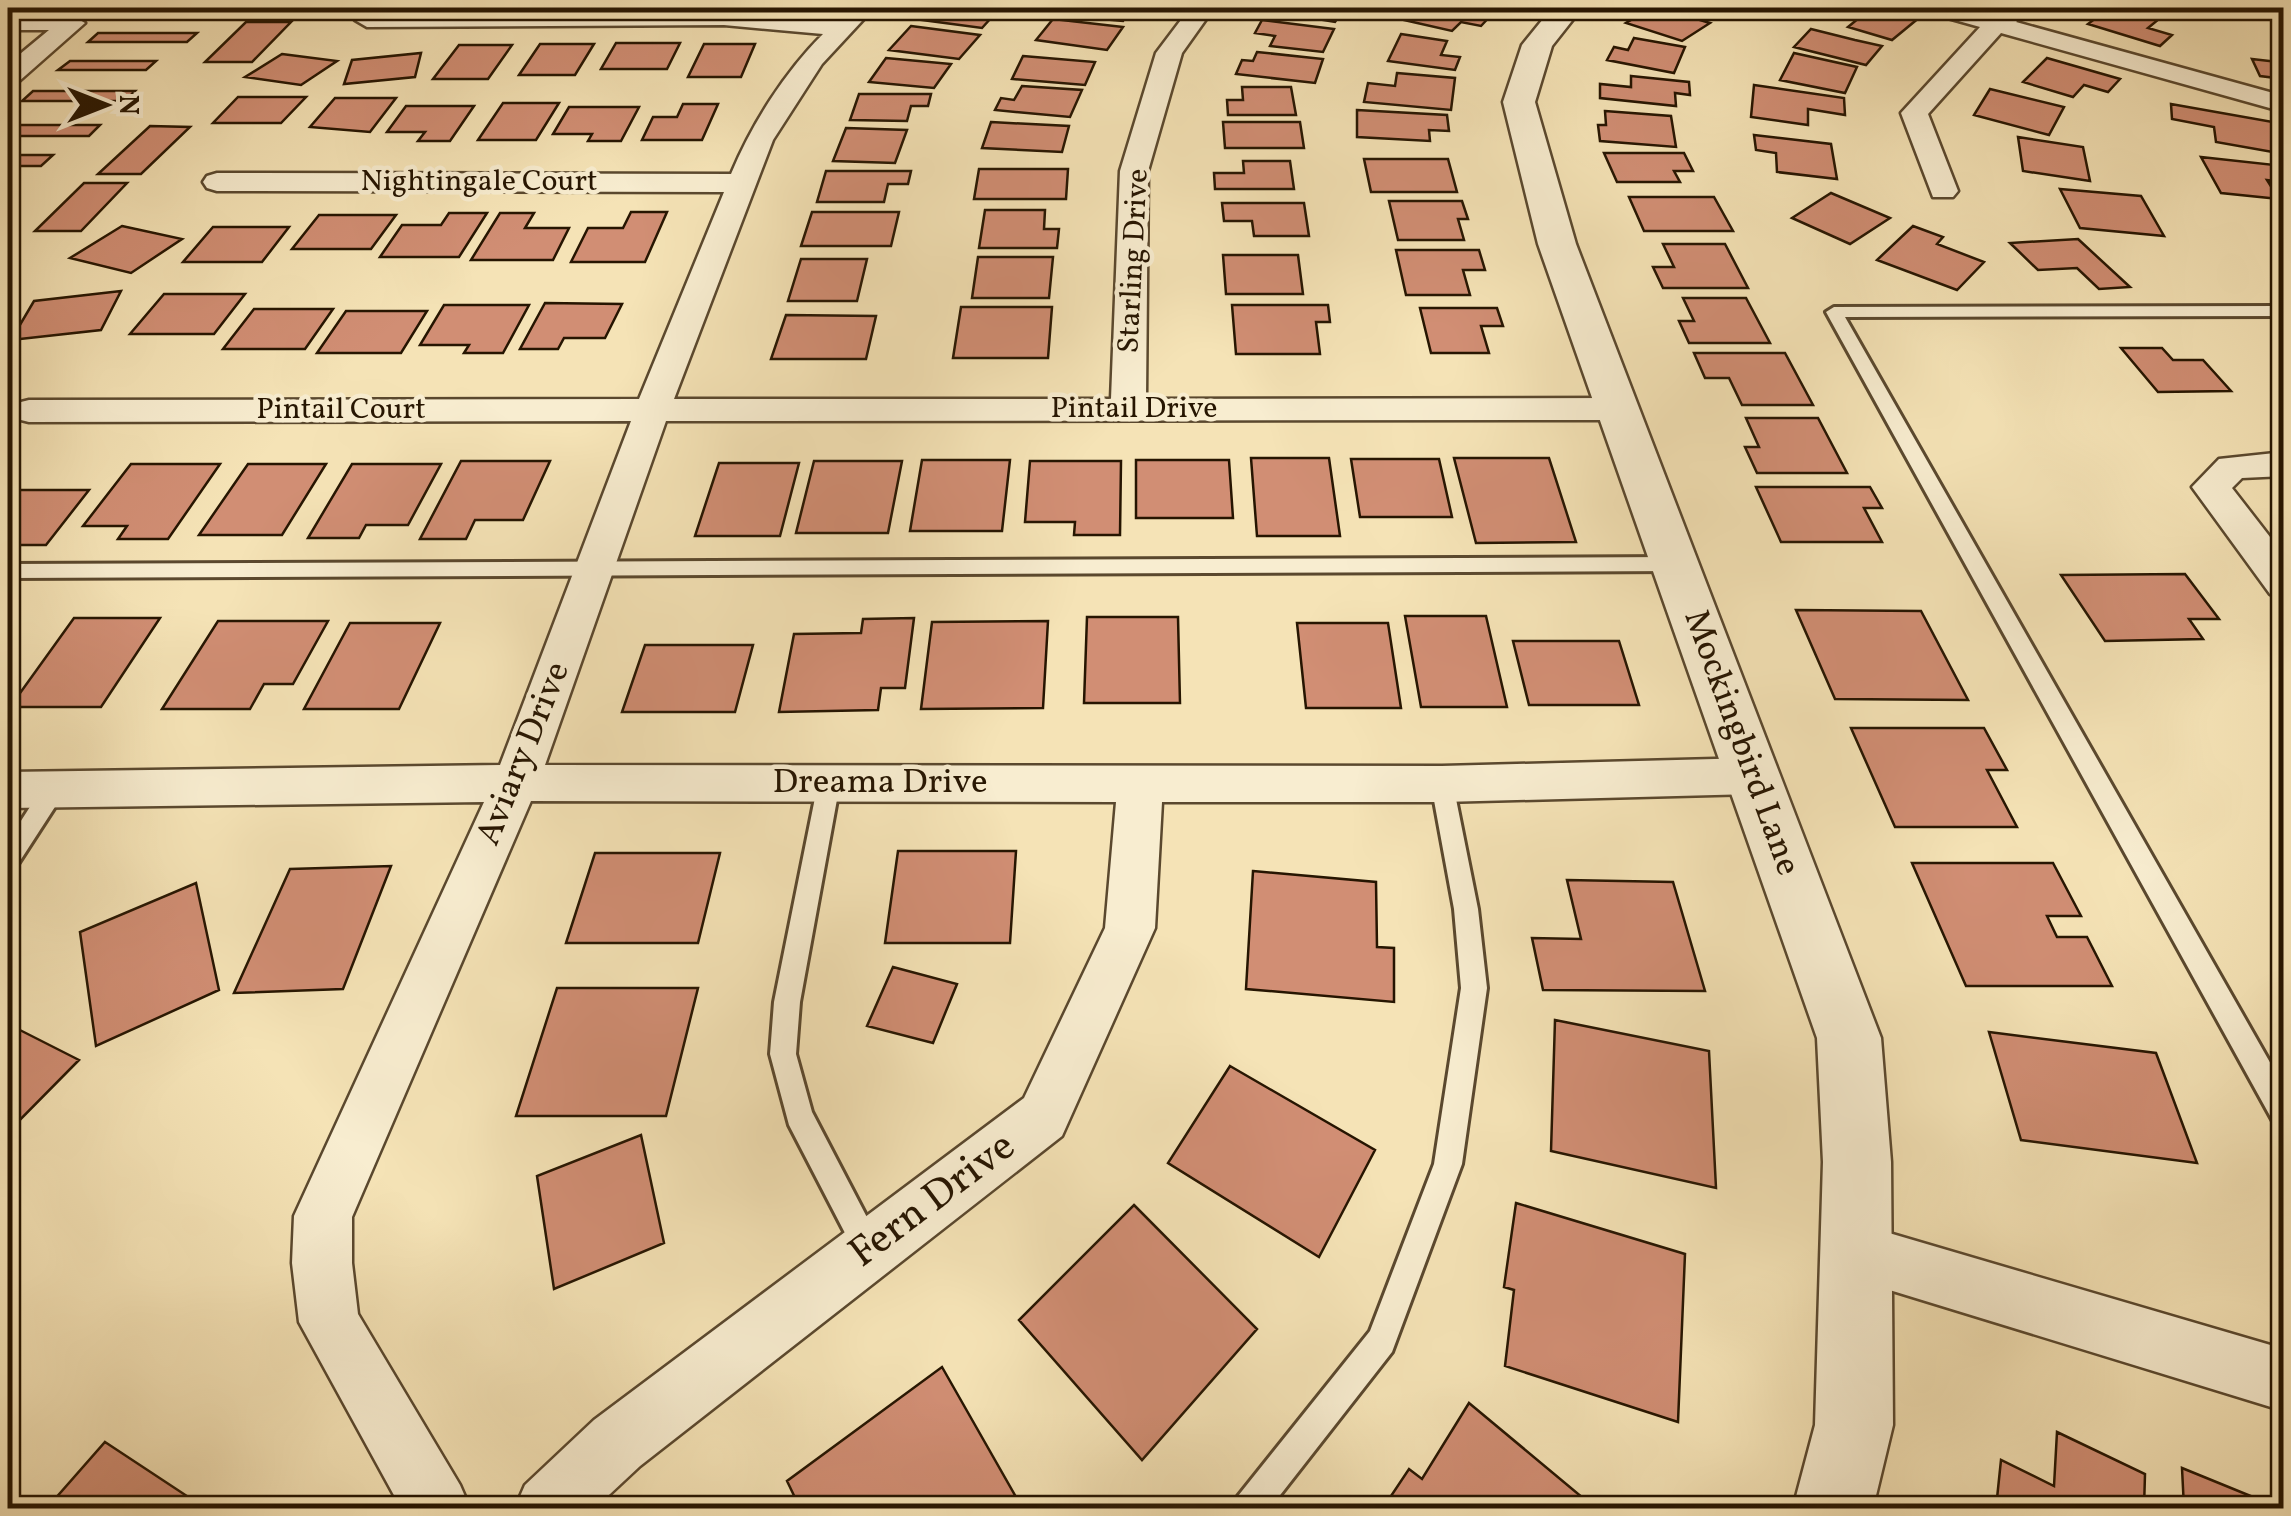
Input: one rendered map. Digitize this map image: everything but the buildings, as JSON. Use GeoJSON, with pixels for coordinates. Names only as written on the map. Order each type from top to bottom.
{"type":"FeatureCollection","features":[{"type":"Feature","properties":{"kind":"street","name":"Starling Drive"},"geometry":{"type":"LineString","coordinates":[[1128,409],[1134,170],[1169,54],[1202,8]]}},
{"type":"Feature","properties":{"kind":"street","name":"Mockingbird Lane"},"geometry":{"type":"LineString","coordinates":[[1567,8],[1537,45],[1518,102],[1557,244],[1615,409],[1849,1038],[1857,1162],[1854,1425],[1833,1508]]}},
{"type":"Feature","properties":{"kind":"street"},"geometry":{"type":"LineString","coordinates":[[1938,8],[2284,104]]}},
{"type":"Feature","properties":{"kind":"street"},"geometry":{"type":"LineString","coordinates":[[1942,191],[1914,112],[1996,26],[2020,8]]}},
{"type":"Feature","properties":{"kind":"street"},"geometry":{"type":"LineString","coordinates":[[368,20],[851,18]]}},
{"type":"Feature","properties":{"kind":"street","name":"Aviary Drive"},"geometry":{"type":"LineString","coordinates":[[437,1508],[329,1322],[322,1263],[324,1216],[516,783],[652,409],[759,140],[812,59],[851,18]]}},
{"type":"Feature","properties":{"kind":"street"},"geometry":{"type":"LineString","coordinates":[[8,23],[73,23],[8,77]]}},
{"type":"Feature","properties":{"kind":"street","name":"Nightingale Court"},"geometry":{"type":"LineString","coordinates":[[217,182],[742,182]]}},
{"type":"Feature","properties":{"kind":"street","name":"Pintail Drive"},"geometry":{"type":"LineString","coordinates":[[652,409],[1615,409]]}},
{"type":"Feature","properties":{"kind":"street","name":"Pintail Court"},"geometry":{"type":"LineString","coordinates":[[29,411],[652,409]]}},
{"type":"Feature","properties":{"kind":"street"},"geometry":{"type":"LineString","coordinates":[[2284,464],[2232,467],[2210,487],[2284,584]]}},
{"type":"Feature","properties":{"kind":"street","name":"Dreama Drive"},"geometry":{"type":"LineString","coordinates":[[8,790],[516,783],[1442,784],[1753,776]]}},
{"type":"Feature","properties":{"kind":"street","name":"Fern Drive"},"geometry":{"type":"LineString","coordinates":[[548,1508],[616,1443],[1043,1117],[1130,928],[1140,783]]}},
{"type":"Feature","properties":{"kind":"street"},"geometry":{"type":"LineString","coordinates":[[1855,1252],[2284,1380]]}},
{"type":"Feature","properties":{"kind":"lane"},"geometry":{"type":"LineString","coordinates":[[2284,311],[1834,312],[2284,1114]]}},
{"type":"Feature","properties":{"kind":"lane"},"geometry":{"type":"LineString","coordinates":[[8,571],[1675,564]]}},
{"type":"Feature","properties":{"kind":"lane"},"geometry":{"type":"LineString","coordinates":[[829,783],[787,1002],[783,1054],[798,1116],[869,1250]]}},
{"type":"Feature","properties":{"kind":"lane"},"geometry":{"type":"LineString","coordinates":[[1250,1508],[1381,1340],[1448,1164],[1474,988],[1466,909],[1442,784]]}},
{"type":"Feature","properties":{"kind":"lane"},"geometry":{"type":"LineString","coordinates":[[8,860],[54,789]]}}]}
